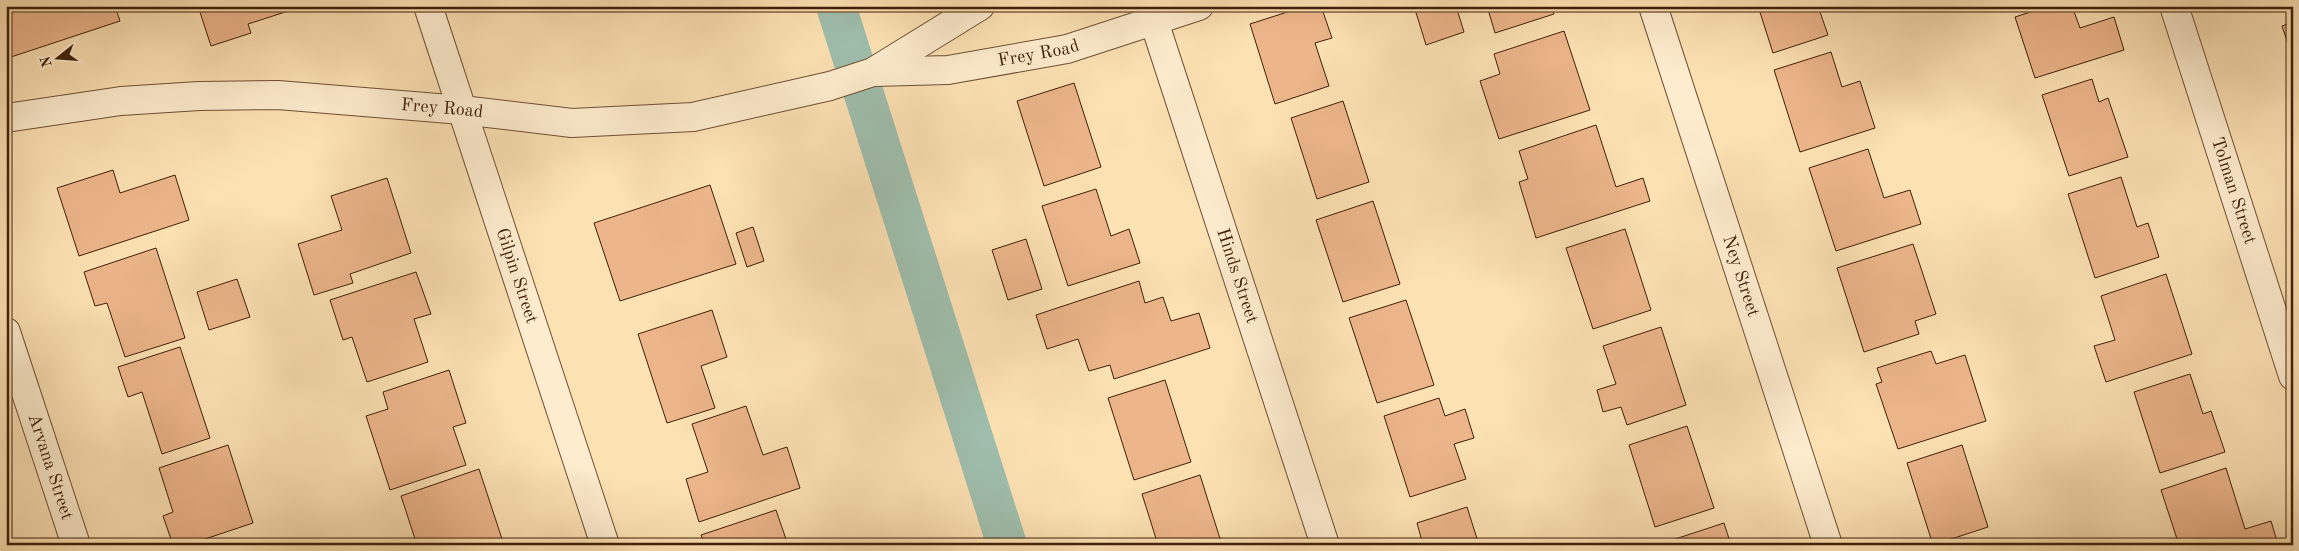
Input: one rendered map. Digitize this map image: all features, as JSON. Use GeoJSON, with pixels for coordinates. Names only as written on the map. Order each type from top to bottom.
{"type":"FeatureCollection","features":[{"type":"Feature","properties":{"kind":"street","name":"Gilpin Street"},"geometry":{"type":"LineString","coordinates":[[428,6],[605,545]]}},
{"type":"Feature","properties":{"kind":"street","name":"Frey Road"},"geometry":{"type":"LineString","coordinates":[[6,118],[121,101],[199,96],[258,95],[462,110],[572,123],[693,117],[830,86],[873,72],[980,6]]}},
{"type":"Feature","properties":{"kind":"street","name":"Frey Road"},"geometry":{"type":"LineString","coordinates":[[873,72],[948,70],[1067,49],[1151,14],[1199,6]]}},
{"type":"Feature","properties":{"kind":"street","name":"Ney Street"},"geometry":{"type":"LineString","coordinates":[[1653,6],[1828,545]]}},
{"type":"Feature","properties":{"kind":"street","name":"Tolman Street"},"geometry":{"type":"LineString","coordinates":[[2174,6],[2293,376]]}},
{"type":"Feature","properties":{"kind":"street","name":"Hinds Street"},"geometry":{"type":"LineString","coordinates":[[1151,14],[1325,545]]}},
{"type":"Feature","properties":{"kind":"street","name":"Arvana Street"},"geometry":{"type":"LineString","coordinates":[[6,332],[76,545]]}},
{"type":"Feature","properties":{"kind":"building"},"geometry":{"type":"Polygon","coordinates":[[[6,6],[115,6],[120,21],[11,57],[6,41],[6,6]]]}},
{"type":"Feature","properties":{"kind":"building"},"geometry":{"type":"Polygon","coordinates":[[[198,6],[304,6],[248,24],[251,33],[211,46],[198,6]]]}},
{"type":"Feature","properties":{"kind":"building"},"geometry":{"type":"Polygon","coordinates":[[[1306,6],[1321,6],[1332,38],[1315,43],[1329,86],[1275,104],[1250,24],[1306,6]]]}},
{"type":"Feature","properties":{"kind":"building"},"geometry":{"type":"Polygon","coordinates":[[[1414,6],[1456,6],[1464,32],[1426,45],[1414,6]]]}},
{"type":"Feature","properties":{"kind":"building"},"geometry":{"type":"Polygon","coordinates":[[[1487,6],[1551,6],[1554,14],[1495,33],[1487,6]]]}},
{"type":"Feature","properties":{"kind":"building"},"geometry":{"type":"Polygon","coordinates":[[[1758,6],[1818,6],[1828,35],[1773,53],[1758,6]]]}},
{"type":"Feature","properties":{"kind":"building"},"geometry":{"type":"Polygon","coordinates":[[[2049,6],[2072,6],[2080,28],[2114,17],[2124,50],[2035,78],[2015,17],[2049,6]]]}},
{"type":"Feature","properties":{"kind":"building"},"geometry":{"type":"Polygon","coordinates":[[[2293,22],[2293,52],[2291,53],[2282,26],[2293,22]]]}},
{"type":"Feature","properties":{"kind":"building"},"geometry":{"type":"Polygon","coordinates":[[[1564,31],[1590,110],[1499,139],[1480,81],[1500,74],[1494,54],[1564,31]]]}},
{"type":"Feature","properties":{"kind":"building"},"geometry":{"type":"Polygon","coordinates":[[[1831,52],[1842,87],[1860,81],[1875,128],[1800,152],[1774,70],[1831,52]]]}},
{"type":"Feature","properties":{"kind":"building"},"geometry":{"type":"Polygon","coordinates":[[[2092,79],[2099,102],[2108,98],[2128,157],[2069,176],[2042,95],[2092,79]]]}},
{"type":"Feature","properties":{"kind":"building"},"geometry":{"type":"Polygon","coordinates":[[[1074,83],[1101,167],[1044,186],[1017,101],[1074,83]]]}},
{"type":"Feature","properties":{"kind":"building"},"geometry":{"type":"Polygon","coordinates":[[[1343,101],[1369,182],[1317,199],[1291,118],[1343,101]]]}},
{"type":"Feature","properties":{"kind":"building"},"geometry":{"type":"Polygon","coordinates":[[[1596,125],[1616,187],[1643,178],[1650,201],[1536,238],[1519,182],[1528,179],[1519,151],[1596,125]]]}},
{"type":"Feature","properties":{"kind":"building"},"geometry":{"type":"Polygon","coordinates":[[[1868,149],[1884,198],[1910,190],[1921,224],[1836,251],[1809,168],[1868,149]]]}},
{"type":"Feature","properties":{"kind":"building"},"geometry":{"type":"Polygon","coordinates":[[[113,170],[120,193],[175,175],[189,220],[79,256],[57,188],[113,170]]]}},
{"type":"Feature","properties":{"kind":"building"},"geometry":{"type":"Polygon","coordinates":[[[2121,177],[2137,227],[2148,223],[2159,257],[2095,278],[2068,194],[2121,177]]]}},
{"type":"Feature","properties":{"kind":"building"},"geometry":{"type":"Polygon","coordinates":[[[387,178],[411,253],[350,274],[353,283],[314,295],[298,244],[342,230],[331,196],[387,178]]]}},
{"type":"Feature","properties":{"kind":"building"},"geometry":{"type":"Polygon","coordinates":[[[710,185],[736,264],[620,301],[594,223],[710,185]]]}},
{"type":"Feature","properties":{"kind":"building"},"geometry":{"type":"Polygon","coordinates":[[[1096,189],[1111,236],[1129,229],[1140,263],[1068,286],[1042,206],[1096,189]]]}},
{"type":"Feature","properties":{"kind":"building"},"geometry":{"type":"Polygon","coordinates":[[[1373,201],[1400,284],[1343,302],[1316,220],[1373,201]]]}},
{"type":"Feature","properties":{"kind":"building"},"geometry":{"type":"Polygon","coordinates":[[[753,227],[764,261],[747,267],[736,233],[753,227]]]}},
{"type":"Feature","properties":{"kind":"building"},"geometry":{"type":"Polygon","coordinates":[[[1625,229],[1651,310],[1593,329],[1566,248],[1625,229]]]}},
{"type":"Feature","properties":{"kind":"building"},"geometry":{"type":"Polygon","coordinates":[[[1026,239],[1042,289],[1008,300],[992,250],[1026,239]]]}},
{"type":"Feature","properties":{"kind":"building"},"geometry":{"type":"Polygon","coordinates":[[[1913,244],[1936,314],[1915,321],[1919,334],[1864,352],[1837,268],[1913,244]]]}},
{"type":"Feature","properties":{"kind":"building"},"geometry":{"type":"Polygon","coordinates":[[[156,248],[185,338],[125,357],[107,303],[95,306],[84,272],[156,248]]]}},
{"type":"Feature","properties":{"kind":"building"},"geometry":{"type":"Polygon","coordinates":[[[416,272],[431,314],[414,319],[428,362],[367,382],[352,337],[343,340],[330,300],[416,272]]]}},
{"type":"Feature","properties":{"kind":"building"},"geometry":{"type":"Polygon","coordinates":[[[2166,274],[2192,354],[2106,382],[2094,346],[2115,340],[2101,296],[2166,274]]]}},
{"type":"Feature","properties":{"kind":"building"},"geometry":{"type":"Polygon","coordinates":[[[237,279],[250,317],[209,330],[197,292],[237,279]]]}},
{"type":"Feature","properties":{"kind":"building"},"geometry":{"type":"Polygon","coordinates":[[[1139,281],[1145,303],[1163,297],[1171,321],[1199,313],[1210,348],[1114,379],[1110,365],[1089,371],[1078,339],[1047,349],[1036,315],[1139,281]]]}},
{"type":"Feature","properties":{"kind":"building"},"geometry":{"type":"Polygon","coordinates":[[[1406,300],[1434,385],[1377,403],[1349,318],[1406,300]]]}},
{"type":"Feature","properties":{"kind":"building"},"geometry":{"type":"Polygon","coordinates":[[[712,310],[727,357],[701,366],[715,408],[667,423],[638,334],[712,310]]]}},
{"type":"Feature","properties":{"kind":"building"},"geometry":{"type":"Polygon","coordinates":[[[1661,327],[1686,405],[1627,425],[1621,407],[1603,412],[1597,390],[1616,384],[1603,346],[1661,327]]]}},
{"type":"Feature","properties":{"kind":"building"},"geometry":{"type":"Polygon","coordinates":[[[180,347],[210,438],[162,454],[142,392],[128,397],[118,367],[180,347]]]}},
{"type":"Feature","properties":{"kind":"building"},"geometry":{"type":"Polygon","coordinates":[[[1931,351],[1936,364],[1965,355],[1986,421],[1898,449],[1876,384],[1882,382],[1877,368],[1931,351]]]}},
{"type":"Feature","properties":{"kind":"building"},"geometry":{"type":"Polygon","coordinates":[[[449,370],[466,423],[453,427],[466,465],[390,490],[366,416],[388,409],[383,392],[449,370]]]}},
{"type":"Feature","properties":{"kind":"building"},"geometry":{"type":"Polygon","coordinates":[[[2190,374],[2203,414],[2211,411],[2225,452],[2160,473],[2134,392],[2190,374]]]}},
{"type":"Feature","properties":{"kind":"building"},"geometry":{"type":"Polygon","coordinates":[[[1165,380],[1191,462],[1134,480],[1108,398],[1165,380]]]}},
{"type":"Feature","properties":{"kind":"building"},"geometry":{"type":"Polygon","coordinates":[[[1439,398],[1445,416],[1465,409],[1474,438],[1454,444],[1466,479],[1410,497],[1384,416],[1439,398]]]}},
{"type":"Feature","properties":{"kind":"building"},"geometry":{"type":"Polygon","coordinates":[[[746,406],[763,455],[787,447],[800,488],[699,522],[686,479],[708,472],[692,424],[746,406]]]}},
{"type":"Feature","properties":{"kind":"building"},"geometry":{"type":"Polygon","coordinates":[[[1687,426],[1714,508],[1655,527],[1629,445],[1687,426]]]}},
{"type":"Feature","properties":{"kind":"building"},"geometry":{"type":"Polygon","coordinates":[[[228,445],[253,523],[187,545],[173,545],[163,516],[173,512],[159,468],[228,445]]]}},
{"type":"Feature","properties":{"kind":"building"},"geometry":{"type":"Polygon","coordinates":[[[1962,445],[1988,527],[1933,545],[1907,463],[1962,445]]]}},
{"type":"Feature","properties":{"kind":"building"},"geometry":{"type":"Polygon","coordinates":[[[2226,468],[2245,529],[2271,521],[2277,541],[2265,545],[2179,545],[2161,490],[2226,468]]]}},
{"type":"Feature","properties":{"kind":"building"},"geometry":{"type":"Polygon","coordinates":[[[479,469],[504,545],[417,545],[401,496],[479,469]]]}},
{"type":"Feature","properties":{"kind":"building"},"geometry":{"type":"Polygon","coordinates":[[[1200,475],[1222,545],[1158,545],[1142,494],[1200,475]]]}},
{"type":"Feature","properties":{"kind":"building"},"geometry":{"type":"Polygon","coordinates":[[[1467,507],[1479,545],[1423,545],[1417,523],[1467,507]]]}},
{"type":"Feature","properties":{"kind":"building"},"geometry":{"type":"Polygon","coordinates":[[[776,510],[788,545],[705,545],[701,535],[776,510]]]}},
{"type":"Feature","properties":{"kind":"building"},"geometry":{"type":"Polygon","coordinates":[[[1724,523],[1731,545],[1657,545],[1724,523]]]}},
{"type":"Feature","properties":{"kind":"waterway"},"geometry":{"type":"LineString","coordinates":[[836,6],[1007,545]]}}]}
